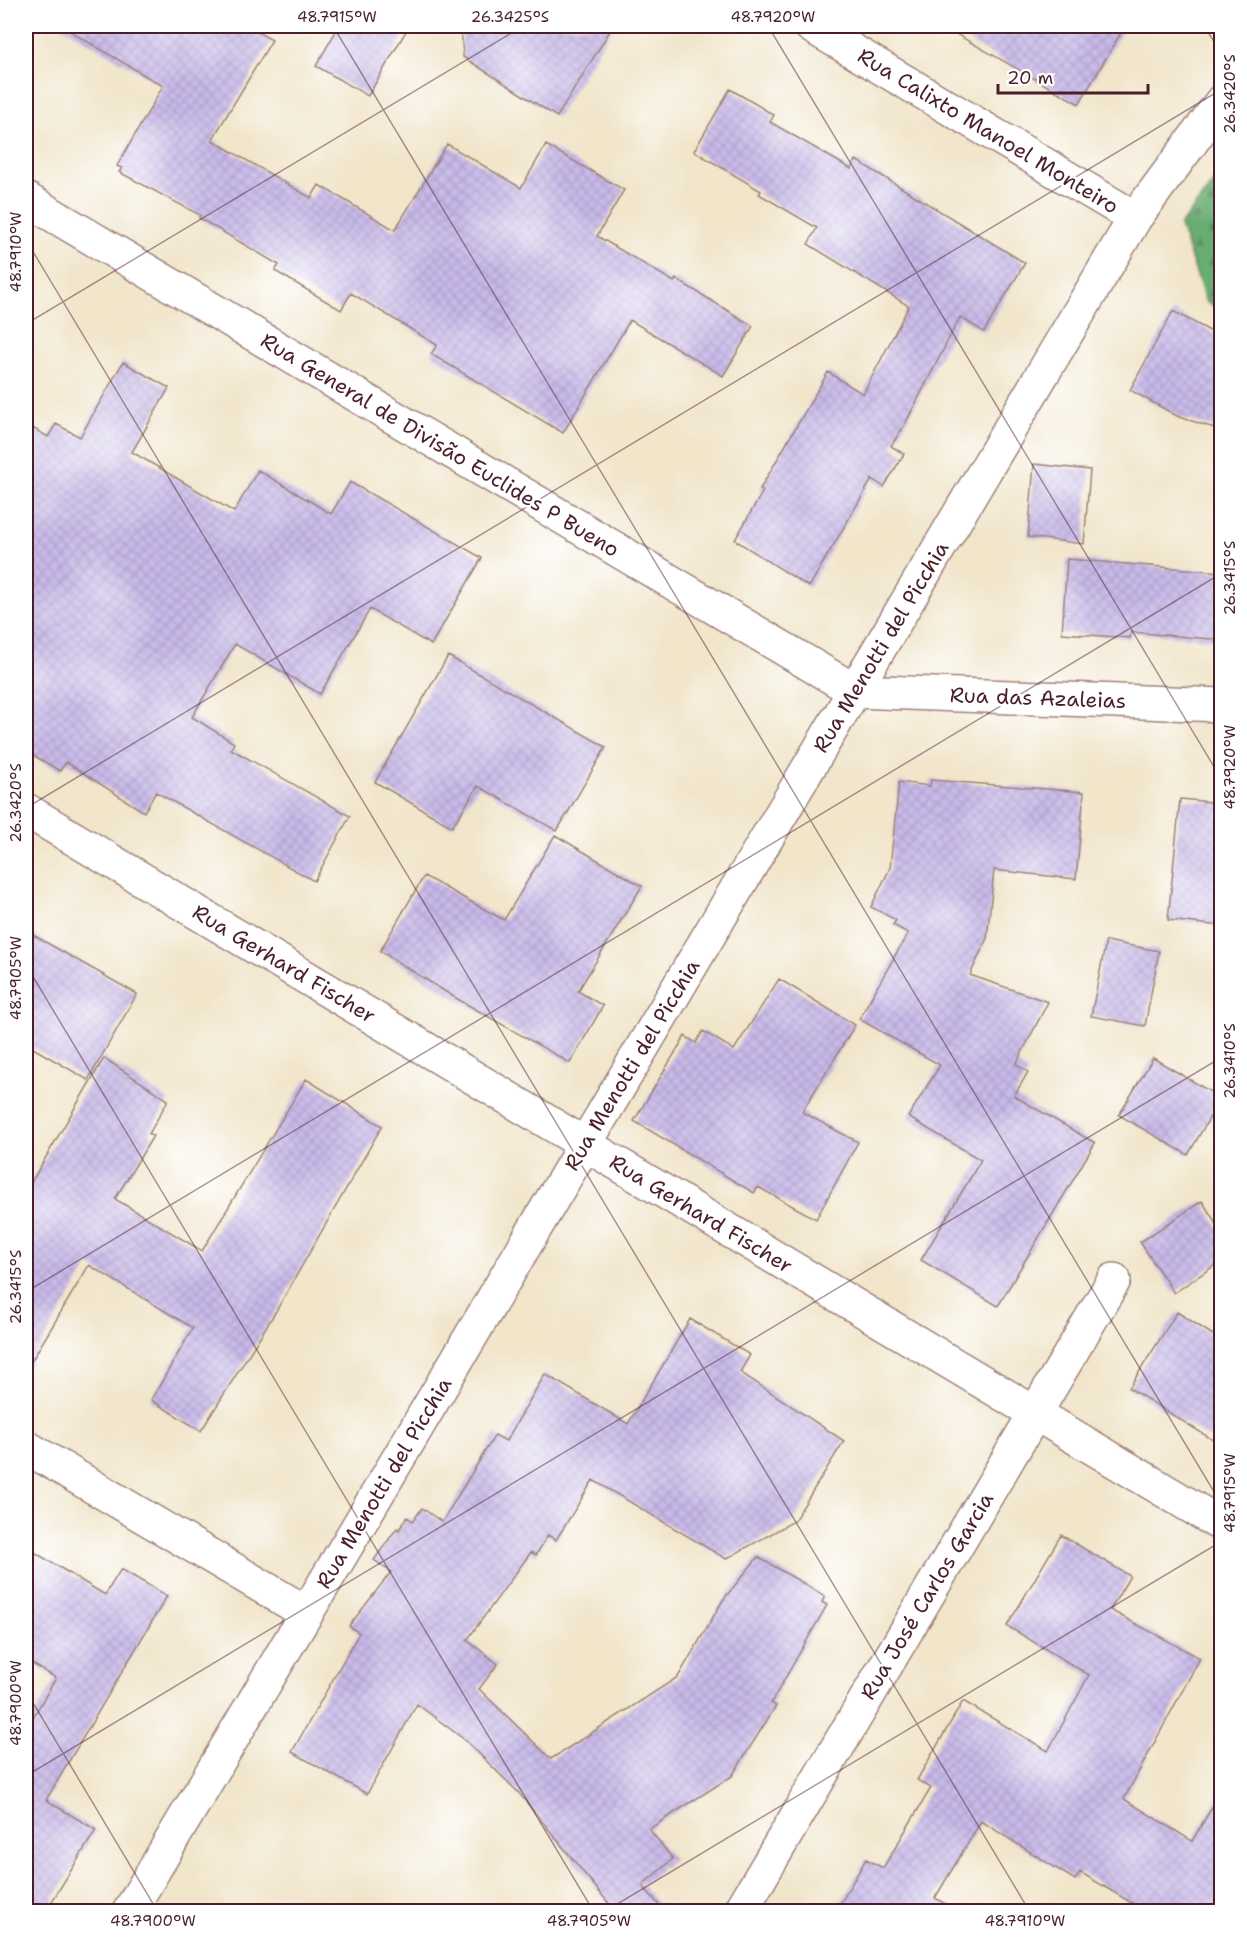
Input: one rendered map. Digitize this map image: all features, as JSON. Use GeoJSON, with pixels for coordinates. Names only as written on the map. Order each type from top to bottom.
{"type":"FeatureCollection","features":[{"type":"Feature","properties":{"kind":"street","name":"Rua Calixto Manoel Monteiro"},"geometry":{"type":"LineString","coordinates":[[811,26],[1135,218]]}},
{"type":"Feature","properties":{"kind":"street","name":"Rua Menotti del Picchia"},"geometry":{"type":"LineString","coordinates":[[129,1911],[1135,218],[1221,101]]}},
{"type":"Feature","properties":{"kind":"street","name":"Rua General de Divisão Euclides P Bueno"},"geometry":{"type":"LineString","coordinates":[[26,199],[855,691]]}},
{"type":"Feature","properties":{"kind":"street","name":"Rua das Azaleias"},"geometry":{"type":"LineString","coordinates":[[855,691],[1221,705]]}},
{"type":"Feature","properties":{"kind":"street","name":"Rua Gerhard Fischer"},"geometry":{"type":"LineString","coordinates":[[26,810],[1221,1525]]}},
{"type":"Feature","properties":{"kind":"street","name":"Rua José Carlos Garcia"},"geometry":{"type":"LineString","coordinates":[[740,1911],[1114,1280]]}},
{"type":"Feature","properties":{"kind":"street"},"geometry":{"type":"LineString","coordinates":[[26,1447],[307,1613]]}},
{"type":"Feature","properties":{"kind":"green space"},"geometry":{"type":"Polygon","coordinates":[[[1221,172],[1221,310],[1206,302],[1180,226],[1221,172]]]}},
{"type":"Feature","properties":{"kind":"building"},"geometry":{"type":"Polygon","coordinates":[[[61,26],[247,26],[272,40],[212,140],[311,198],[319,185],[395,230],[447,144],[521,188],[546,145],[624,190],[597,236],[674,282],[676,279],[753,326],[723,376],[630,320],[563,433],[431,354],[437,345],[351,293],[341,310],[275,271],[279,265],[199,218],[200,215],[119,172],[122,168],[117,166],[163,86],[61,26]]]}},
{"type":"Feature","properties":{"kind":"building"},"geometry":{"type":"Polygon","coordinates":[[[339,26],[409,26],[368,96],[316,66],[339,26]]]}},
{"type":"Feature","properties":{"kind":"building"},"geometry":{"type":"Polygon","coordinates":[[[461,26],[613,26],[557,117],[463,57],[461,26]]]}},
{"type":"Feature","properties":{"kind":"building"},"geometry":{"type":"Polygon","coordinates":[[[942,26],[1125,26],[1079,104],[942,26]]]}},
{"type":"Feature","properties":{"kind":"building"},"geometry":{"type":"Polygon","coordinates":[[[730,89],[774,115],[770,122],[851,169],[856,160],[1025,263],[984,332],[960,317],[904,426],[891,446],[904,454],[884,487],[872,479],[809,587],[735,540],[763,491],[760,489],[828,372],[863,394],[909,306],[808,244],[817,228],[759,194],[761,191],[694,151],[730,89]]]}},
{"type":"Feature","properties":{"kind":"building"},"geometry":{"type":"Polygon","coordinates":[[[1173,311],[1221,337],[1221,430],[1179,417],[1130,390],[1173,311]]]}},
{"type":"Feature","properties":{"kind":"building"},"geometry":{"type":"Polygon","coordinates":[[[123,362],[169,388],[132,452],[234,512],[258,470],[331,514],[350,482],[482,558],[431,645],[370,609],[320,694],[235,644],[192,717],[234,743],[231,749],[350,816],[314,881],[156,792],[144,812],[66,762],[60,771],[26,751],[26,424],[48,437],[56,424],[80,437],[123,362]]]}},
{"type":"Feature","properties":{"kind":"building"},"geometry":{"type":"Polygon","coordinates":[[[1034,464],[1090,470],[1084,544],[1028,537],[1034,464]]]}},
{"type":"Feature","properties":{"kind":"building"},"geometry":{"type":"Polygon","coordinates":[[[1067,559],[1221,572],[1221,640],[1131,632],[1130,638],[1062,633],[1067,559]]]}},
{"type":"Feature","properties":{"kind":"building"},"geometry":{"type":"Polygon","coordinates":[[[448,656],[606,747],[557,831],[478,786],[452,827],[375,782],[448,656]]]}},
{"type":"Feature","properties":{"kind":"building"},"geometry":{"type":"Polygon","coordinates":[[[931,780],[1084,792],[1076,879],[994,870],[987,938],[970,975],[1048,1002],[1016,1064],[1028,1072],[1014,1096],[1095,1143],[998,1306],[921,1260],[981,1160],[908,1117],[940,1065],[859,1019],[908,933],[893,925],[896,920],[871,907],[890,868],[899,782],[930,786],[931,780]]]}},
{"type":"Feature","properties":{"kind":"building"},"geometry":{"type":"Polygon","coordinates":[[[1180,799],[1221,803],[1221,926],[1168,920],[1180,799]]]}},
{"type":"Feature","properties":{"kind":"building"},"geometry":{"type":"Polygon","coordinates":[[[555,835],[642,886],[578,991],[603,1006],[570,1063],[454,997],[380,951],[424,876],[504,920],[555,835]]]}},
{"type":"Feature","properties":{"kind":"building"},"geometry":{"type":"Polygon","coordinates":[[[26,931],[137,994],[88,1080],[26,1044],[26,931]]]}},
{"type":"Feature","properties":{"kind":"building"},"geometry":{"type":"Polygon","coordinates":[[[1106,941],[1159,951],[1145,1026],[1091,1016],[1106,941]]]}},
{"type":"Feature","properties":{"kind":"building"},"geometry":{"type":"Polygon","coordinates":[[[779,979],[855,1025],[802,1112],[858,1142],[816,1219],[758,1187],[754,1193],[634,1121],[685,1036],[696,1043],[703,1031],[734,1050],[779,979]]]}},
{"type":"Feature","properties":{"kind":"building"},"geometry":{"type":"Polygon","coordinates":[[[104,1058],[168,1100],[149,1134],[153,1136],[115,1199],[202,1251],[306,1079],[382,1126],[276,1311],[201,1431],[151,1400],[193,1328],[89,1265],[26,1370],[26,1191],[104,1058]]]}},
{"type":"Feature","properties":{"kind":"building"},"geometry":{"type":"Polygon","coordinates":[[[1153,1058],[1221,1098],[1188,1155],[1119,1115],[1153,1058]]]}},
{"type":"Feature","properties":{"kind":"building"},"geometry":{"type":"Polygon","coordinates":[[[1202,1201],[1221,1231],[1221,1261],[1174,1293],[1140,1242],[1202,1201]]]}},
{"type":"Feature","properties":{"kind":"building"},"geometry":{"type":"Polygon","coordinates":[[[1177,1312],[1221,1340],[1221,1445],[1129,1388],[1177,1312]]]}},
{"type":"Feature","properties":{"kind":"building"},"geometry":{"type":"Polygon","coordinates":[[[690,1319],[750,1355],[740,1372],[844,1441],[794,1521],[726,1559],[593,1480],[556,1540],[548,1535],[536,1555],[531,1552],[467,1640],[498,1664],[479,1689],[551,1759],[678,1677],[723,1600],[758,1557],[825,1596],[822,1602],[827,1605],[771,1703],[776,1706],[732,1776],[649,1829],[673,1859],[642,1885],[664,1911],[615,1911],[519,1793],[465,1740],[417,1704],[367,1794],[292,1752],[359,1633],[349,1626],[391,1572],[374,1560],[407,1517],[413,1521],[422,1508],[442,1522],[495,1435],[506,1441],[545,1374],[628,1424],[690,1319]]]}},
{"type":"Feature","properties":{"kind":"building"},"geometry":{"type":"Polygon","coordinates":[[[1061,1535],[1130,1576],[1110,1610],[1200,1658],[1124,1799],[1192,1841],[1221,1792],[1221,1911],[1145,1911],[1080,1872],[1075,1880],[981,1821],[935,1898],[958,1911],[836,1911],[866,1859],[883,1868],[931,1788],[917,1780],[963,1701],[1048,1751],[1089,1675],[1007,1626],[1061,1535]]]}},
{"type":"Feature","properties":{"kind":"building"},"geometry":{"type":"Polygon","coordinates":[[[26,1547],[105,1595],[121,1569],[167,1596],[46,1800],[96,1830],[46,1911],[26,1911],[26,1729],[56,1678],[26,1660],[26,1547]]]}}]}
